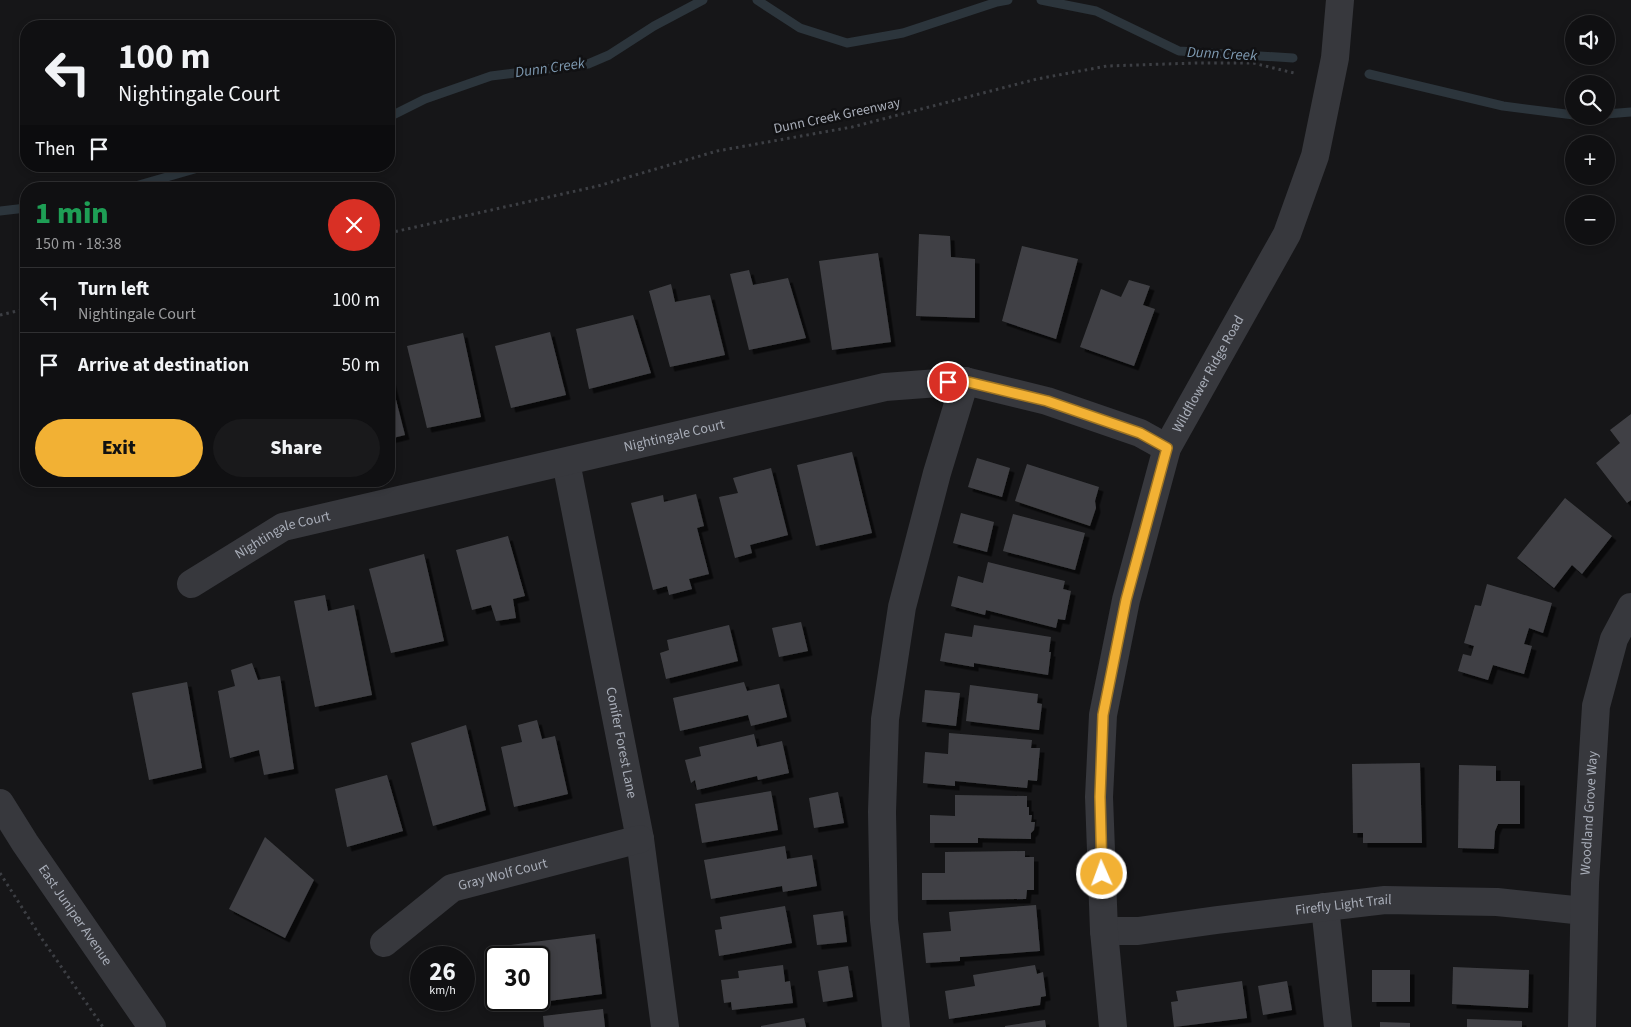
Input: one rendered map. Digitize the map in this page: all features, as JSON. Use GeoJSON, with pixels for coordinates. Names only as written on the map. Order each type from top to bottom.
{"type":"FeatureCollection","features":[{"type":"Feature","properties":{"kind":"street","name":"Wildflower Ridge Road"},"geometry":{"type":"LineString","coordinates":[[1113,1027],[1104,931],[1100,797],[1103,715],[1126,600],[1167,448],[1287,234],[1315,156],[1334,58],[1340,0]]}},
{"type":"Feature","properties":{"kind":"street","name":"Nightingale Court"},"geometry":{"type":"LineString","coordinates":[[191,584],[283,527],[885,388],[964,381],[1047,401],[1140,433],[1167,448]]}},
{"type":"Feature","properties":{"kind":"street"},"geometry":{"type":"LineString","coordinates":[[896,1027],[884,920],[882,812],[884,719],[902,607],[937,473],[964,381]]}},
{"type":"Feature","properties":{"kind":"street","name":"Conifer Forest Lane"},"geometry":{"type":"LineString","coordinates":[[566,462],[640,839],[665,1027]]}},
{"type":"Feature","properties":{"kind":"street","name":"Woodland Grove Way"},"geometry":{"type":"LineString","coordinates":[[1582,1027],[1584,911],[1596,706],[1614,638],[1631,608]]}},
{"type":"Feature","properties":{"kind":"street","name":"East Juniper Avenue"},"geometry":{"type":"LineString","coordinates":[[0,803],[25,843],[152,1027]]}},
{"type":"Feature","properties":{"kind":"street","name":"Gray Wolf Court"},"geometry":{"type":"LineString","coordinates":[[384,943],[452,888],[640,839]]}},
{"type":"Feature","properties":{"kind":"street","name":"Firefly Light Trail"},"geometry":{"type":"LineString","coordinates":[[1104,931],[1138,931],[1395,900],[1497,902],[1584,911]]}},
{"type":"Feature","properties":{"kind":"street"},"geometry":{"type":"LineString","coordinates":[[1325,907],[1338,1027]]}},
{"type":"Feature","properties":{"kind":"path","name":"Dunn Creek Greenway"},"geometry":{"type":"LineString","coordinates":[[395,232],[598,186],[717,152],[852,127],[1037,80],[1107,66],[1253,63],[1294,73]]}},
{"type":"Feature","properties":{"kind":"path"},"geometry":{"type":"LineString","coordinates":[[0,315],[20,310]]}},
{"type":"Feature","properties":{"kind":"path"},"geometry":{"type":"LineString","coordinates":[[0,873],[42,939],[103,1027]]}},
{"type":"Feature","properties":{"kind":"building"},"geometry":{"type":"Polygon","coordinates":[[[919,234],[950,236],[951,257],[975,259],[975,318],[916,316],[919,234]]]}},
{"type":"Feature","properties":{"kind":"building"},"geometry":{"type":"Polygon","coordinates":[[[1022,246],[1078,259],[1056,339],[1002,321],[1022,246]]]}},
{"type":"Feature","properties":{"kind":"building"},"geometry":{"type":"Polygon","coordinates":[[[878,253],[891,342],[832,350],[819,261],[878,253]]]}},
{"type":"Feature","properties":{"kind":"building"},"geometry":{"type":"Polygon","coordinates":[[[749,270],[753,285],[788,278],[806,338],[749,350],[730,274],[749,270]]]}},
{"type":"Feature","properties":{"kind":"building"},"geometry":{"type":"Polygon","coordinates":[[[1129,280],[1150,286],[1143,305],[1155,309],[1134,366],[1080,347],[1101,289],[1121,297],[1129,280]]]}},
{"type":"Feature","properties":{"kind":"building"},"geometry":{"type":"Polygon","coordinates":[[[671,284],[675,302],[710,295],[725,355],[670,367],[649,291],[671,284]]]}},
{"type":"Feature","properties":{"kind":"building"},"geometry":{"type":"Polygon","coordinates":[[[633,315],[651,373],[589,389],[576,329],[633,315]]]}},
{"type":"Feature","properties":{"kind":"building"},"geometry":{"type":"Polygon","coordinates":[[[550,332],[566,395],[511,408],[495,346],[550,332]]]}},
{"type":"Feature","properties":{"kind":"building"},"geometry":{"type":"Polygon","coordinates":[[[463,333],[481,417],[427,428],[407,346],[463,333]]]}},
{"type":"Feature","properties":{"kind":"building"},"geometry":{"type":"Polygon","coordinates":[[[395,396],[405,435],[395,438],[395,396]]]}},
{"type":"Feature","properties":{"kind":"building"},"geometry":{"type":"Polygon","coordinates":[[[1631,414],[1631,500],[1627,503],[1596,463],[1620,443],[1610,430],[1631,414]]]}},
{"type":"Feature","properties":{"kind":"building"},"geometry":{"type":"Polygon","coordinates":[[[852,452],[872,533],[816,546],[797,465],[852,452]]]}},
{"type":"Feature","properties":{"kind":"building"},"geometry":{"type":"Polygon","coordinates":[[[977,458],[1010,468],[1002,497],[968,487],[977,458]]]}},
{"type":"Feature","properties":{"kind":"building"},"geometry":{"type":"Polygon","coordinates":[[[1027,464],[1099,487],[1095,501],[1096,508],[1090,526],[1015,501],[1027,464]]]}},
{"type":"Feature","properties":{"kind":"building"},"geometry":{"type":"Polygon","coordinates":[[[771,468],[788,535],[750,545],[752,553],[735,558],[719,497],[738,493],[733,478],[771,468]]]}},
{"type":"Feature","properties":{"kind":"building"},"geometry":{"type":"Polygon","coordinates":[[[696,494],[704,526],[697,528],[709,574],[689,579],[692,589],[669,595],[667,586],[653,590],[631,503],[663,495],[664,502],[696,494]]]}},
{"type":"Feature","properties":{"kind":"building"},"geometry":{"type":"Polygon","coordinates":[[[1565,498],[1612,536],[1582,574],[1572,565],[1554,588],[1517,558],[1565,498]]]}},
{"type":"Feature","properties":{"kind":"building"},"geometry":{"type":"Polygon","coordinates":[[[961,513],[994,522],[987,552],[953,543],[961,513]]]}},
{"type":"Feature","properties":{"kind":"building"},"geometry":{"type":"Polygon","coordinates":[[[1013,514],[1085,533],[1075,570],[1003,551],[1013,514]]]}},
{"type":"Feature","properties":{"kind":"building"},"geometry":{"type":"Polygon","coordinates":[[[508,536],[525,596],[513,599],[516,618],[496,621],[491,605],[472,610],[456,550],[508,536]]]}},
{"type":"Feature","properties":{"kind":"building"},"geometry":{"type":"Polygon","coordinates":[[[424,554],[444,641],[391,653],[369,569],[424,554]]]}},
{"type":"Feature","properties":{"kind":"building"},"geometry":{"type":"Polygon","coordinates":[[[988,562],[1065,581],[1063,589],[1071,591],[1065,620],[1058,619],[1056,628],[986,610],[985,615],[951,606],[958,576],[983,583],[988,562]]]}},
{"type":"Feature","properties":{"kind":"building"},"geometry":{"type":"Polygon","coordinates":[[[1487,584],[1552,603],[1543,633],[1529,628],[1524,644],[1532,646],[1524,674],[1493,665],[1488,680],[1458,671],[1463,654],[1471,656],[1474,646],[1464,643],[1475,605],[1481,606],[1487,584]]]}},
{"type":"Feature","properties":{"kind":"building"},"geometry":{"type":"Polygon","coordinates":[[[325,595],[328,611],[354,605],[372,695],[315,707],[294,601],[325,595]]]}},
{"type":"Feature","properties":{"kind":"building"},"geometry":{"type":"Polygon","coordinates":[[[801,622],[808,651],[779,657],[772,628],[801,622]]]}},
{"type":"Feature","properties":{"kind":"building"},"geometry":{"type":"Polygon","coordinates":[[[729,625],[738,661],[666,679],[660,653],[669,650],[667,640],[729,625]]]}},
{"type":"Feature","properties":{"kind":"building"},"geometry":{"type":"Polygon","coordinates":[[[974,625],[1051,637],[1048,675],[974,663],[974,667],[940,661],[945,633],[972,637],[974,625]]]}},
{"type":"Feature","properties":{"kind":"building"},"geometry":{"type":"Polygon","coordinates":[[[252,663],[258,680],[280,676],[294,769],[264,775],[259,750],[230,758],[218,691],[235,686],[231,670],[252,663]]]}},
{"type":"Feature","properties":{"kind":"building"},"geometry":{"type":"Polygon","coordinates":[[[187,682],[202,768],[149,780],[132,693],[187,682]]]}},
{"type":"Feature","properties":{"kind":"building"},"geometry":{"type":"Polygon","coordinates":[[[744,682],[747,691],[779,684],[787,717],[751,726],[748,715],[680,731],[673,698],[744,682]]]}},
{"type":"Feature","properties":{"kind":"building"},"geometry":{"type":"Polygon","coordinates":[[[970,685],[1038,694],[1037,703],[1042,704],[1039,730],[966,721],[970,685]]]}},
{"type":"Feature","properties":{"kind":"building"},"geometry":{"type":"Polygon","coordinates":[[[925,690],[960,693],[956,726],[922,722],[925,690]]]}},
{"type":"Feature","properties":{"kind":"building"},"geometry":{"type":"Polygon","coordinates":[[[537,720],[542,739],[555,736],[568,794],[514,807],[501,747],[522,742],[518,725],[537,720]]]}},
{"type":"Feature","properties":{"kind":"building"},"geometry":{"type":"Polygon","coordinates":[[[466,725],[486,810],[433,826],[411,743],[466,725]]]}},
{"type":"Feature","properties":{"kind":"building"},"geometry":{"type":"Polygon","coordinates":[[[949,733],[1032,740],[1031,748],[1040,748],[1037,781],[1028,780],[1027,788],[955,781],[955,786],[923,783],[925,752],[948,754],[949,733]]]}},
{"type":"Feature","properties":{"kind":"building"},"geometry":{"type":"Polygon","coordinates":[[[754,734],[757,747],[782,741],[789,773],[758,780],[757,776],[697,790],[695,780],[691,783],[685,760],[701,756],[699,747],[754,734]]]}},
{"type":"Feature","properties":{"kind":"building"},"geometry":{"type":"Polygon","coordinates":[[[1420,763],[1422,843],[1363,843],[1363,833],[1353,833],[1352,764],[1420,763]]]}},
{"type":"Feature","properties":{"kind":"building"},"geometry":{"type":"Polygon","coordinates":[[[1459,765],[1496,766],[1496,781],[1520,781],[1520,824],[1498,824],[1495,831],[1494,849],[1458,848],[1459,765]]]}},
{"type":"Feature","properties":{"kind":"building"},"geometry":{"type":"Polygon","coordinates":[[[387,775],[403,831],[347,847],[335,789],[387,775]]]}},
{"type":"Feature","properties":{"kind":"building"},"geometry":{"type":"Polygon","coordinates":[[[771,791],[778,830],[702,843],[695,804],[771,791]]]}},
{"type":"Feature","properties":{"kind":"building"},"geometry":{"type":"Polygon","coordinates":[[[838,792],[844,823],[814,828],[809,798],[838,792]]]}},
{"type":"Feature","properties":{"kind":"building"},"geometry":{"type":"Polygon","coordinates":[[[955,795],[1027,796],[1029,815],[1032,815],[1031,822],[1035,822],[1031,839],[978,838],[978,843],[930,843],[930,815],[955,816],[955,795]]]}},
{"type":"Feature","properties":{"kind":"building"},"geometry":{"type":"Polygon","coordinates":[[[265,837],[314,880],[285,938],[229,909],[265,837]]]}},
{"type":"Feature","properties":{"kind":"building"},"geometry":{"type":"Polygon","coordinates":[[[785,846],[787,859],[812,855],[817,886],[783,892],[782,886],[711,899],[704,860],[785,846]]]}},
{"type":"Feature","properties":{"kind":"building"},"geometry":{"type":"Polygon","coordinates":[[[1025,851],[1025,857],[1034,857],[1034,890],[1027,890],[1026,899],[922,900],[922,873],[945,873],[945,852],[1025,851]]]}},
{"type":"Feature","properties":{"kind":"building"},"geometry":{"type":"Polygon","coordinates":[[[1036,905],[1040,951],[960,957],[960,961],[926,963],[923,933],[951,931],[949,912],[1036,905]]]}},
{"type":"Feature","properties":{"kind":"building"},"geometry":{"type":"Polygon","coordinates":[[[785,906],[792,943],[719,956],[715,930],[722,929],[720,917],[785,906]]]}},
{"type":"Feature","properties":{"kind":"building"},"geometry":{"type":"Polygon","coordinates":[[[843,911],[847,942],[817,945],[813,915],[843,911]]]}},
{"type":"Feature","properties":{"kind":"building"},"geometry":{"type":"Polygon","coordinates":[[[595,934],[602,994],[550,1001],[550,946],[503,946],[595,934]]]}},
{"type":"Feature","properties":{"kind":"building"},"geometry":{"type":"Polygon","coordinates":[[[783,965],[785,982],[790,981],[793,1003],[732,1010],[731,1002],[724,1003],[721,980],[739,978],[738,971],[783,965]]]}},
{"type":"Feature","properties":{"kind":"building"},"geometry":{"type":"Polygon","coordinates":[[[1035,965],[1037,974],[1043,972],[1046,996],[1041,997],[1040,1005],[949,1019],[945,991],[975,986],[973,975],[1035,965]]]}},
{"type":"Feature","properties":{"kind":"building"},"geometry":{"type":"Polygon","coordinates":[[[848,966],[853,997],[823,1002],[818,971],[848,966]]]}},
{"type":"Feature","properties":{"kind":"building"},"geometry":{"type":"Polygon","coordinates":[[[1453,967],[1529,970],[1528,1008],[1452,1004],[1453,967]]]}},
{"type":"Feature","properties":{"kind":"building"},"geometry":{"type":"Polygon","coordinates":[[[1372,970],[1410,970],[1410,1002],[1372,1002],[1372,970]]]}},
{"type":"Feature","properties":{"kind":"building"},"geometry":{"type":"Polygon","coordinates":[[[1242,981],[1247,1018],[1174,1027],[1171,1002],[1178,1001],[1176,991],[1242,981]]]}},
{"type":"Feature","properties":{"kind":"building"},"geometry":{"type":"Polygon","coordinates":[[[1287,981],[1292,1010],[1263,1015],[1258,986],[1287,981]]]}},
{"type":"Feature","properties":{"kind":"building"},"geometry":{"type":"Polygon","coordinates":[[[603,1009],[605,1027],[544,1027],[543,1016],[603,1009]]]}},
{"type":"Feature","properties":{"kind":"building"},"geometry":{"type":"Polygon","coordinates":[[[804,1018],[806,1027],[761,1027],[761,1026],[804,1018]]]}},
{"type":"Feature","properties":{"kind":"building"},"geometry":{"type":"Polygon","coordinates":[[[1467,1019],[1522,1021],[1522,1027],[1467,1027],[1467,1019]]]}},
{"type":"Feature","properties":{"kind":"building"},"geometry":{"type":"Polygon","coordinates":[[[1045,1020],[1046,1027],[1005,1027],[1005,1026],[1045,1020]]]}},
{"type":"Feature","properties":{"kind":"building"},"geometry":{"type":"Polygon","coordinates":[[[1380,1022],[1410,1023],[1410,1027],[1380,1027],[1380,1022]]]}},
{"type":"Feature","properties":{"kind":"waterway","name":"Dunn Creek"},"geometry":{"type":"LineString","coordinates":[[395,114],[425,99],[491,76],[588,64],[609,55],[654,26],[703,0]]}},
{"type":"Feature","properties":{"kind":"waterway","name":"Dunn Creek"},"geometry":{"type":"LineString","coordinates":[[757,0],[800,28],[847,43],[903,33],[1008,0]]}},
{"type":"Feature","properties":{"kind":"waterway","name":"Dunn Creek"},"geometry":{"type":"LineString","coordinates":[[1041,0],[1096,11],[1179,51],[1293,58]]}},
{"type":"Feature","properties":{"kind":"waterway","name":"Dunn Creek"},"geometry":{"type":"LineString","coordinates":[[1369,74],[1503,106],[1565,114]]}},
{"type":"Feature","properties":{"kind":"waterway","name":"Dunn Creek"},"geometry":{"type":"LineString","coordinates":[[1615,113],[1631,112]]}},
{"type":"Feature","properties":{"kind":"waterway","name":"Dunn Creek"},"geometry":{"type":"LineString","coordinates":[[149,182],[184,172]]}},
{"type":"Feature","properties":{"kind":"waterway","name":"Dunn Creek"},"geometry":{"type":"LineString","coordinates":[[0,211],[20,209]]}},
{"type":"Feature","properties":{"kind":"route"},"geometry":{"type":"LineString","coordinates":[[948,382],[964,381],[1047,401],[1140,433],[1167,448],[1126,600],[1103,715],[1100,797],[1102,874]]}}]}
